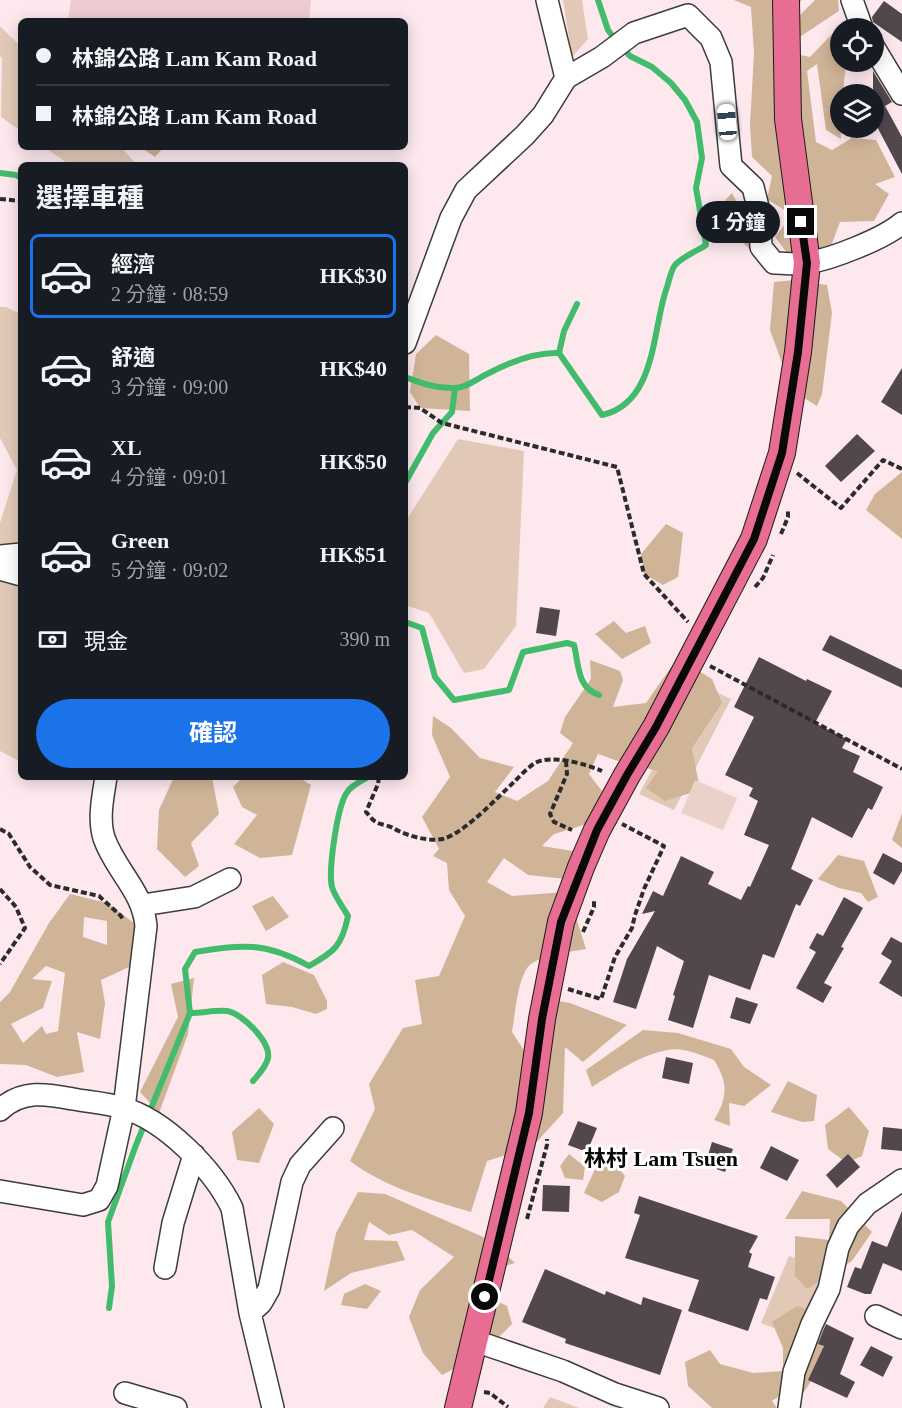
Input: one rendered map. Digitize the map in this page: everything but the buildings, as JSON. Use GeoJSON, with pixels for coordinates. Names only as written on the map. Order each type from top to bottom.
{"type":"FeatureCollection","features":[{"type":"Feature","properties":{"kind":"main road"},"geometry":{"type":"LineString","coordinates":[[458,1408],[529,1113],[542,1019],[561,922],[597,830],[656,727],[754,539],[782,453],[798,352],[807,263],[788,119],[786,0]]}},
{"type":"Feature","properties":{"kind":"street"},"geometry":{"type":"LineString","coordinates":[[547,0],[566,78]]}},
{"type":"Feature","properties":{"kind":"street"},"geometry":{"type":"LineString","coordinates":[[852,0],[858,18]]}},
{"type":"Feature","properties":{"kind":"street"},"geometry":{"type":"LineString","coordinates":[[408,335],[458,202],[475,179],[525,135],[543,115],[566,78],[602,57],[633,33],[688,15],[711,38],[721,62],[731,166],[753,187],[760,216],[761,247],[774,263],[807,263],[870,242],[902,223]]}},
{"type":"Feature","properties":{"kind":"street"},"geometry":{"type":"LineString","coordinates":[[884,64],[902,94]]}},
{"type":"Feature","properties":{"kind":"street"},"geometry":{"type":"LineString","coordinates":[[0,556],[18,554]]}},
{"type":"Feature","properties":{"kind":"street"},"geometry":{"type":"LineString","coordinates":[[0,569],[18,574]]}},
{"type":"Feature","properties":{"kind":"street"},"geometry":{"type":"LineString","coordinates":[[0,1191],[83,1205],[99,1200],[107,1186],[124,1108],[145,941],[145,916],[142,905],[104,839],[101,819],[106,780]]}},
{"type":"Feature","properties":{"kind":"street"},"geometry":{"type":"LineString","coordinates":[[142,905],[194,897],[230,879]]}},
{"type":"Feature","properties":{"kind":"street"},"geometry":{"type":"LineString","coordinates":[[0,1110],[19,1097],[38,1094],[124,1108],[158,1125],[194,1155],[215,1179],[232,1208],[250,1313],[273,1408]]}},
{"type":"Feature","properties":{"kind":"street"},"geometry":{"type":"LineString","coordinates":[[250,1313],[261,1303],[269,1289],[292,1182],[300,1165],[333,1128]]}},
{"type":"Feature","properties":{"kind":"street"},"geometry":{"type":"LineString","coordinates":[[165,1268],[173,1223],[194,1155]]}},
{"type":"Feature","properties":{"kind":"street"},"geometry":{"type":"LineString","coordinates":[[789,1408],[794,1372],[812,1323],[829,1289],[838,1248],[848,1226],[867,1204],[902,1180]]}},
{"type":"Feature","properties":{"kind":"street"},"geometry":{"type":"LineString","coordinates":[[876,1316],[902,1328]]}},
{"type":"Feature","properties":{"kind":"street"},"geometry":{"type":"LineString","coordinates":[[475,1341],[564,1371],[615,1394],[658,1408]]}},
{"type":"Feature","properties":{"kind":"street"},"geometry":{"type":"LineString","coordinates":[[125,1393],[176,1408]]}},
{"type":"Feature","properties":{"kind":"path"},"geometry":{"type":"LineString","coordinates":[[0,199],[18,201]]}},
{"type":"Feature","properties":{"kind":"path"},"geometry":{"type":"LineString","coordinates":[[408,407],[420,408],[442,423],[617,467],[644,574],[689,623]]}},
{"type":"Feature","properties":{"kind":"path"},"geometry":{"type":"LineString","coordinates":[[794,470],[841,508],[883,460],[902,469]]}},
{"type":"Feature","properties":{"kind":"path"},"geometry":{"type":"LineString","coordinates":[[692,658],[902,769]]}},
{"type":"Feature","properties":{"kind":"path"},"geometry":{"type":"LineString","coordinates":[[378,780],[366,812],[376,822],[389,825],[404,835],[444,839],[454,834],[487,807],[534,763],[545,760],[566,761],[602,771]]}},
{"type":"Feature","properties":{"kind":"path"},"geometry":{"type":"LineString","coordinates":[[566,761],[567,774],[550,814],[554,822],[572,830]]}},
{"type":"Feature","properties":{"kind":"path"},"geometry":{"type":"LineString","coordinates":[[565,988],[601,999],[615,957],[632,928],[641,898],[664,846],[614,820]]}},
{"type":"Feature","properties":{"kind":"path"},"geometry":{"type":"LineString","coordinates":[[0,829],[9,834],[30,867],[50,885],[99,896],[121,915],[125,927]]}},
{"type":"Feature","properties":{"kind":"path"},"geometry":{"type":"LineString","coordinates":[[0,890],[16,907],[25,928],[0,964]]}},
{"type":"Feature","properties":{"kind":"path"},"geometry":{"type":"LineString","coordinates":[[490,1393],[508,1407]]}},
{"type":"Feature","properties":{"kind":"shaded area"},"geometry":{"type":"Polygon","coordinates":[[[71,0],[311,0],[309,18],[68,18],[71,0]]]}},
{"type":"Feature","properties":{"kind":"shaded area"},"geometry":{"type":"Polygon","coordinates":[[[563,0],[582,0],[588,39],[572,57],[563,0]]]}},
{"type":"Feature","properties":{"kind":"shaded area"},"geometry":{"type":"Polygon","coordinates":[[[734,0],[802,0],[792,10],[794,21],[815,0],[838,0],[839,11],[795,40],[796,54],[810,57],[830,36],[830,72],[845,72],[844,84],[830,84],[830,132],[826,130],[817,64],[807,71],[816,142],[832,150],[852,138],[876,140],[895,177],[875,184],[889,194],[874,221],[840,222],[831,246],[799,269],[775,237],[792,215],[767,199],[772,176],[752,157],[750,125],[754,53],[751,7],[734,0]]]}},
{"type":"Feature","properties":{"kind":"shaded area"},"geometry":{"type":"Polygon","coordinates":[[[0,26],[18,44],[18,129],[1,117],[2,58],[0,56],[0,26]]]}},
{"type":"Feature","properties":{"kind":"shaded area"},"geometry":{"type":"Polygon","coordinates":[[[48,150],[124,150],[134,162],[66,162],[48,150]]]}},
{"type":"Feature","properties":{"kind":"shaded area"},"geometry":{"type":"Polygon","coordinates":[[[144,150],[161,150],[155,157],[144,150]]]}},
{"type":"Feature","properties":{"kind":"shaded area"},"geometry":{"type":"Polygon","coordinates":[[[732,193],[741,210],[764,203],[756,255],[736,236],[723,231],[713,213],[732,193]]]}},
{"type":"Feature","properties":{"kind":"shaded area"},"geometry":{"type":"Polygon","coordinates":[[[795,280],[827,285],[832,313],[822,394],[817,406],[801,396],[787,377],[770,330],[774,282],[795,280]]]}},
{"type":"Feature","properties":{"kind":"shaded area"},"geometry":{"type":"Polygon","coordinates":[[[0,307],[6,307],[18,313],[18,760],[0,751],[0,523],[17,470],[0,438],[0,307]]]}},
{"type":"Feature","properties":{"kind":"shaded area"},"geometry":{"type":"Polygon","coordinates":[[[436,335],[469,354],[470,411],[420,408],[410,392],[416,354],[436,335]]]}},
{"type":"Feature","properties":{"kind":"shaded area"},"geometry":{"type":"Polygon","coordinates":[[[458,439],[524,451],[516,626],[484,669],[464,673],[429,613],[408,606],[408,517],[458,439]]]}},
{"type":"Feature","properties":{"kind":"shaded area"},"geometry":{"type":"Polygon","coordinates":[[[902,472],[902,539],[866,510],[875,494],[902,472]]]}},
{"type":"Feature","properties":{"kind":"shaded area"},"geometry":{"type":"Polygon","coordinates":[[[666,524],[683,533],[678,577],[663,585],[644,574],[641,554],[666,524]]]}},
{"type":"Feature","properties":{"kind":"shaded area"},"geometry":{"type":"Polygon","coordinates":[[[614,621],[626,633],[645,626],[651,643],[622,659],[595,634],[614,621]]]}},
{"type":"Feature","properties":{"kind":"shaded area"},"geometry":{"type":"Polygon","coordinates":[[[590,660],[620,671],[623,680],[613,707],[646,703],[671,667],[694,668],[712,679],[722,703],[692,748],[700,790],[665,801],[646,788],[658,771],[598,754],[589,774],[602,791],[587,824],[554,834],[542,846],[579,852],[566,879],[528,875],[504,858],[487,882],[512,896],[579,891],[575,914],[586,949],[557,954],[536,961],[527,969],[520,985],[512,1032],[527,1055],[552,1000],[570,1003],[627,1025],[583,1062],[565,1047],[563,1113],[532,1147],[487,1161],[471,1212],[393,1186],[350,1161],[375,1109],[369,1084],[403,1028],[422,1024],[415,980],[439,976],[465,916],[449,890],[447,863],[433,856],[439,849],[422,817],[450,777],[432,735],[433,716],[451,728],[480,758],[514,767],[495,792],[517,801],[548,781],[573,743],[560,733],[565,717],[591,679],[590,660]]]}},
{"type":"Feature","properties":{"kind":"shaded area"},"geometry":{"type":"Polygon","coordinates":[[[705,687],[731,699],[674,810],[639,794],[679,720],[705,687]]]}},
{"type":"Feature","properties":{"kind":"shaded area"},"geometry":{"type":"Polygon","coordinates":[[[173,780],[213,780],[219,814],[191,843],[199,866],[185,877],[157,849],[159,810],[173,780]]]}},
{"type":"Feature","properties":{"kind":"shaded area"},"geometry":{"type":"Polygon","coordinates":[[[240,780],[303,780],[311,785],[292,855],[260,858],[234,844],[257,815],[242,807],[233,787],[240,780]]]}},
{"type":"Feature","properties":{"kind":"shaded area"},"geometry":{"type":"Polygon","coordinates":[[[695,780],[737,798],[723,830],[681,813],[695,780]]]}},
{"type":"Feature","properties":{"kind":"shaded area"},"geometry":{"type":"Polygon","coordinates":[[[902,813],[902,848],[892,840],[902,813]]]}},
{"type":"Feature","properties":{"kind":"shaded area"},"geometry":{"type":"Polygon","coordinates":[[[838,855],[864,861],[878,897],[868,902],[861,893],[839,888],[818,879],[838,855]]]}},
{"type":"Feature","properties":{"kind":"shaded area"},"geometry":{"type":"Polygon","coordinates":[[[70,894],[107,903],[138,926],[129,967],[101,980],[105,1003],[100,1039],[77,1032],[84,1072],[57,1077],[26,1065],[0,1064],[0,1002],[10,992],[49,923],[70,894]],[[84,917],[83,937],[107,945],[107,921],[84,917]],[[46,966],[32,979],[52,981],[43,1008],[11,1024],[23,1043],[42,1026],[46,1034],[58,1031],[65,973],[46,966]]]}},
{"type":"Feature","properties":{"kind":"shaded area"},"geometry":{"type":"Polygon","coordinates":[[[273,896],[289,917],[266,931],[252,906],[273,896]]]}},
{"type":"Feature","properties":{"kind":"shaded area"},"geometry":{"type":"Polygon","coordinates":[[[283,962],[314,975],[327,1001],[327,1009],[316,1014],[292,1007],[266,1004],[262,975],[283,962]]]}},
{"type":"Feature","properties":{"kind":"shaded area"},"geometry":{"type":"Polygon","coordinates":[[[194,978],[188,1034],[159,1113],[140,1092],[178,1017],[171,984],[194,978]]]}},
{"type":"Feature","properties":{"kind":"shaded area"},"geometry":{"type":"Polygon","coordinates":[[[643,1030],[678,1033],[731,1049],[744,1067],[771,1085],[744,1106],[729,1103],[730,1126],[714,1120],[724,1097],[724,1083],[719,1068],[714,1060],[691,1052],[673,1049],[658,1052],[628,1065],[592,1087],[586,1070],[643,1030]]]}},
{"type":"Feature","properties":{"kind":"shaded area"},"geometry":{"type":"Polygon","coordinates":[[[788,1081],[817,1095],[814,1121],[802,1122],[771,1112],[788,1081]]]}},
{"type":"Feature","properties":{"kind":"shaded area"},"geometry":{"type":"Polygon","coordinates":[[[849,1107],[869,1131],[862,1156],[847,1163],[828,1149],[825,1125],[849,1107]]]}},
{"type":"Feature","properties":{"kind":"shaded area"},"geometry":{"type":"Polygon","coordinates":[[[259,1108],[274,1124],[259,1163],[237,1160],[232,1132],[259,1108]]]}},
{"type":"Feature","properties":{"kind":"shaded area"},"geometry":{"type":"Polygon","coordinates":[[[569,1154],[585,1167],[583,1180],[565,1178],[560,1166],[569,1154]]]}},
{"type":"Feature","properties":{"kind":"shaded area"},"geometry":{"type":"Polygon","coordinates":[[[616,1165],[625,1176],[619,1192],[602,1202],[584,1193],[596,1167],[616,1165]]]}},
{"type":"Feature","properties":{"kind":"shaded area"},"geometry":{"type":"Polygon","coordinates":[[[802,1191],[841,1201],[872,1232],[852,1261],[807,1289],[795,1276],[795,1236],[829,1240],[830,1219],[785,1219],[802,1191]]]}},
{"type":"Feature","properties":{"kind":"shaded area"},"geometry":{"type":"Polygon","coordinates":[[[358,1192],[385,1194],[490,1240],[515,1263],[498,1268],[491,1298],[507,1306],[512,1324],[482,1354],[442,1375],[423,1353],[409,1317],[420,1290],[454,1257],[412,1230],[389,1235],[369,1222],[364,1240],[397,1241],[405,1260],[351,1273],[324,1291],[336,1233],[358,1192]]]}},
{"type":"Feature","properties":{"kind":"shaded area"},"geometry":{"type":"Polygon","coordinates":[[[789,1256],[828,1271],[798,1337],[761,1323],[789,1256]]]}},
{"type":"Feature","properties":{"kind":"shaded area"},"geometry":{"type":"Polygon","coordinates":[[[365,1284],[381,1291],[367,1309],[341,1305],[344,1294],[365,1284]]]}},
{"type":"Feature","properties":{"kind":"shaded area"},"geometry":{"type":"Polygon","coordinates":[[[797,1306],[824,1314],[825,1334],[821,1366],[804,1392],[784,1393],[772,1401],[777,1408],[712,1408],[688,1386],[685,1362],[710,1350],[720,1364],[753,1373],[783,1371],[783,1348],[772,1322],[797,1306]]]}},
{"type":"Feature","properties":{"kind":"shaded area"},"geometry":{"type":"Polygon","coordinates":[[[550,1397],[579,1408],[543,1408],[550,1397]]]}},
{"type":"Feature","properties":{"kind":"waterway"},"geometry":{"type":"LineString","coordinates":[[408,378],[435,387],[459,388],[523,358],[559,353],[602,415],[620,408],[633,396],[643,380],[672,270],[682,259],[706,245],[696,188],[702,158],[697,122],[685,100],[671,83],[652,67],[630,56],[617,42],[608,30],[598,0]]}},
{"type":"Feature","properties":{"kind":"waterway"},"geometry":{"type":"LineString","coordinates":[[0,173],[18,176]]}},
{"type":"Feature","properties":{"kind":"waterway"},"geometry":{"type":"LineString","coordinates":[[559,353],[564,331],[577,304]]}},
{"type":"Feature","properties":{"kind":"waterway"},"geometry":{"type":"LineString","coordinates":[[408,478],[433,433],[452,412],[455,388]]}},
{"type":"Feature","properties":{"kind":"waterway"},"geometry":{"type":"LineString","coordinates":[[408,623],[422,628],[435,677],[454,700],[509,690],[523,652],[567,643],[574,645],[583,681],[592,692],[599,695]]}},
{"type":"Feature","properties":{"kind":"waterway"},"geometry":{"type":"LineString","coordinates":[[109,1308],[112,1286],[108,1222],[136,1145],[190,1013],[185,969],[195,952],[211,949],[226,947],[266,949],[294,958],[309,966],[336,947],[343,934],[348,916],[332,887],[332,854],[343,802],[348,791],[362,780]]}},
{"type":"Feature","properties":{"kind":"waterway"},"geometry":{"type":"LineString","coordinates":[[190,1013],[227,1011],[240,1017],[254,1029],[265,1044],[268,1058],[253,1081]]}},
{"type":"Feature","properties":{"kind":"district","name":"林村 Lam Tsuen"},"geometry":{"type":"Point","coordinates":[661,1158]}},
{"type":"Feature","properties":{"kind":"route"},"geometry":{"type":"LineString","coordinates":[[485,1297],[529,1113],[542,1019],[561,922],[597,830],[656,727],[754,539],[782,453],[798,352],[807,263],[801,222]]}}]}
